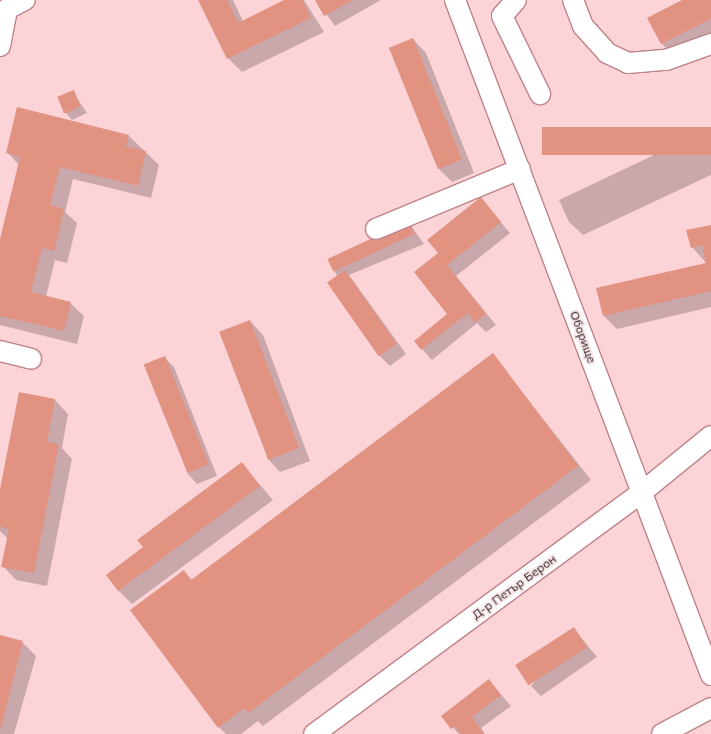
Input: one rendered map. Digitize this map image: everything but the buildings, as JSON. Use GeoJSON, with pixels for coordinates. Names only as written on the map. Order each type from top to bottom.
{"type":"FeatureCollection","features":[{"type":"Feature","properties":{"kind":"street"},"geometry":{"type":"LineString","coordinates":[[0,46],[3,11],[25,0]]}},
{"type":"Feature","properties":{"kind":"street","name":"Оборище"},"geometry":{"type":"LineString","coordinates":[[455,0],[711,675]]}},
{"type":"Feature","properties":{"kind":"street"},"geometry":{"type":"LineString","coordinates":[[516,0],[502,16],[540,94]]}},
{"type":"Feature","properties":{"kind":"street"},"geometry":{"type":"LineString","coordinates":[[573,0],[583,26],[608,53],[628,63],[666,60],[711,44]]}},
{"type":"Feature","properties":{"kind":"street"},"geometry":{"type":"LineString","coordinates":[[376,229],[520,169]]}},
{"type":"Feature","properties":{"kind":"street"},"geometry":{"type":"LineString","coordinates":[[0,351],[31,359]]}},
{"type":"Feature","properties":{"kind":"street","name":"Д-р Петър Берон"},"geometry":{"type":"LineString","coordinates":[[314,734],[641,493],[711,436]]}},
{"type":"Feature","properties":{"kind":"street"},"geometry":{"type":"LineString","coordinates":[[662,734],[711,708]]}}]}
